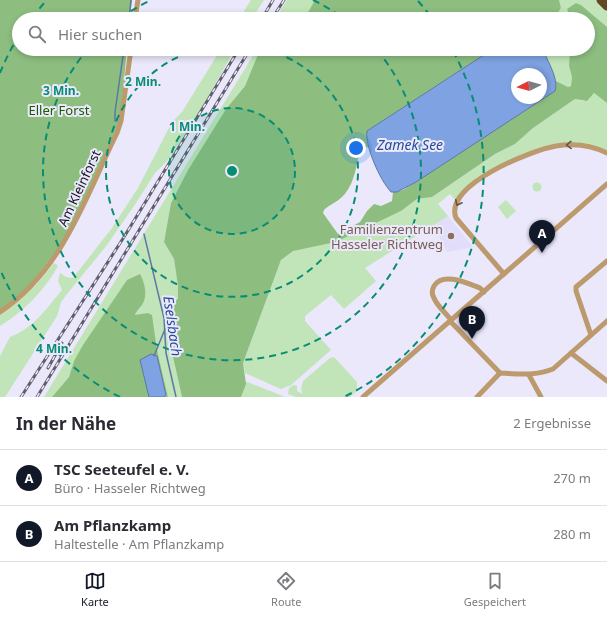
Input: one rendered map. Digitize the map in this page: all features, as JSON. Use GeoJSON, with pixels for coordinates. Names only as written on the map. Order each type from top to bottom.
{"type":"FeatureCollection","features":[{"type":"Feature","properties":{"kind":"highway"},"geometry":{"type":"LineString","coordinates":[[602,0],[607,2]]}},
{"type":"Feature","properties":{"kind":"highway"},"geometry":{"type":"LineString","coordinates":[[602,0],[607,6]]}},
{"type":"Feature","properties":{"kind":"street"},"geometry":{"type":"LineString","coordinates":[[136,12],[138,0]]}},
{"type":"Feature","properties":{"kind":"street","name":"Am Kleinforst"},"geometry":{"type":"LineString","coordinates":[[0,312],[30,288],[44,272],[71,232],[117,133],[121,121],[130,56]]}},
{"type":"Feature","properties":{"kind":"street"},"geometry":{"type":"LineString","coordinates":[[504,274],[456,218],[456,204],[464,193],[484,175],[510,162],[541,150],[556,146],[584,146],[607,153]]}},
{"type":"Feature","properties":{"kind":"street"},"geometry":{"type":"LineString","coordinates":[[363,397],[607,184]]}},
{"type":"Feature","properties":{"kind":"street"},"geometry":{"type":"LineString","coordinates":[[591,335],[576,287],[607,261]]}},
{"type":"Feature","properties":{"kind":"street"},"geometry":{"type":"LineString","coordinates":[[484,292],[480,288],[453,280],[444,280],[436,284],[433,290],[433,298],[451,321],[500,374],[529,375],[542,373],[553,369],[607,321]]}},
{"type":"Feature","properties":{"kind":"street"},"geometry":{"type":"LineString","coordinates":[[572,353],[607,381]]}},
{"type":"Feature","properties":{"kind":"street"},"geometry":{"type":"LineString","coordinates":[[477,397],[500,374]]}},
{"type":"Feature","properties":{"kind":"street"},"geometry":{"type":"LineString","coordinates":[[529,375],[541,397]]}},
{"type":"Feature","properties":{"kind":"shaded area","name":"Familienzentrum Hasseler Richtweg"},"geometry":{"type":"Polygon","coordinates":[[[448,216],[473,247],[447,252],[433,225],[448,216]]]}},
{"type":"Feature","properties":{"kind":"green space","name":"Eller Forst"},"geometry":{"type":"Polygon","coordinates":[[[0,0],[132,0],[131,12],[12,12],[12,56],[126,56],[120,121],[66,238],[29,287],[0,311],[0,0]]]}},
{"type":"Feature","properties":{"kind":"green space"},"geometry":{"type":"Polygon","coordinates":[[[251,0],[264,0],[256,12],[243,12],[251,0]]]}},
{"type":"Feature","properties":{"kind":"green space"},"geometry":{"type":"Polygon","coordinates":[[[287,0],[315,0],[308,12],[279,12],[287,0]]]}},
{"type":"Feature","properties":{"kind":"green space"},"geometry":{"type":"Polygon","coordinates":[[[315,0],[559,0],[561,8],[558,12],[308,12],[315,0]]]}},
{"type":"Feature","properties":{"kind":"green space"},"geometry":{"type":"Polygon","coordinates":[[[559,0],[607,0],[607,27],[595,17],[595,12],[589,12],[581,5],[576,3],[572,12],[558,12],[561,8],[559,0]]]}},
{"type":"Feature","properties":{"kind":"green space"},"geometry":{"type":"Polygon","coordinates":[[[576,3],[589,12],[568,12],[567,9],[576,3]]]}},
{"type":"Feature","properties":{"kind":"green space"},"geometry":{"type":"Polygon","coordinates":[[[595,17],[607,27],[607,103],[594,93],[587,101],[575,99],[533,128],[515,144],[495,154],[432,197],[417,199],[401,211],[336,242],[293,251],[281,260],[243,363],[246,384],[241,397],[182,397],[171,348],[172,327],[167,313],[178,298],[178,286],[174,259],[164,242],[171,203],[188,170],[226,109],[245,86],[257,56],[482,56],[367,131],[370,148],[360,146],[355,173],[350,186],[342,197],[326,208],[323,213],[338,234],[360,222],[367,211],[374,204],[381,206],[392,201],[393,192],[403,190],[535,104],[547,104],[547,96],[553,92],[556,86],[554,80],[568,87],[571,86],[572,77],[569,66],[570,56],[595,56],[595,17]]]}},
{"type":"Feature","properties":{"kind":"green space"},"geometry":{"type":"Polygon","coordinates":[[[217,56],[231,56],[200,111],[167,161],[155,173],[107,245],[61,302],[57,316],[5,397],[0,397],[0,356],[10,337],[26,329],[45,311],[62,290],[58,281],[60,273],[66,277],[73,278],[112,228],[138,188],[172,122],[182,112],[217,56]]]}},
{"type":"Feature","properties":{"kind":"green space"},"geometry":{"type":"Polygon","coordinates":[[[253,56],[258,56],[245,86],[226,109],[188,170],[171,203],[164,242],[174,259],[178,297],[167,313],[172,327],[171,348],[182,397],[168,397],[148,313],[135,316],[137,309],[143,304],[74,361],[69,377],[52,397],[44,397],[253,56]]]}},
{"type":"Feature","properties":{"kind":"green space"},"geometry":{"type":"Polygon","coordinates":[[[546,56],[570,56],[569,66],[572,77],[571,86],[568,87],[554,80],[553,72],[546,56]]]}},
{"type":"Feature","properties":{"kind":"green space"},"geometry":{"type":"Polygon","coordinates":[[[594,93],[607,103],[607,151],[590,146],[555,145],[483,175],[456,201],[450,194],[438,204],[448,216],[365,268],[376,281],[344,309],[331,295],[305,316],[305,321],[331,350],[291,385],[281,389],[245,373],[243,363],[281,260],[291,251],[336,242],[401,211],[417,199],[432,197],[495,154],[515,144],[533,128],[575,99],[583,101],[589,99],[594,93]]]}},
{"type":"Feature","properties":{"kind":"green space"},"geometry":{"type":"Polygon","coordinates":[[[535,183],[539,183],[541,187],[539,191],[535,191],[533,189],[533,185],[535,183]]]}},
{"type":"Feature","properties":{"kind":"green space"},"geometry":{"type":"Polygon","coordinates":[[[506,200],[516,211],[507,219],[498,207],[506,200]]]}},
{"type":"Feature","properties":{"kind":"green space"},"geometry":{"type":"Polygon","coordinates":[[[54,263],[58,266],[40,292],[17,314],[0,326],[0,314],[35,286],[54,263]]]}},
{"type":"Feature","properties":{"kind":"green space"},"geometry":{"type":"Polygon","coordinates":[[[140,274],[144,285],[145,298],[135,315],[148,313],[152,315],[157,350],[168,397],[52,397],[69,377],[74,361],[83,345],[127,280],[140,274]]]}},
{"type":"Feature","properties":{"kind":"green space"},"geometry":{"type":"Polygon","coordinates":[[[334,357],[357,382],[357,391],[350,397],[296,397],[288,394],[289,388],[294,385],[297,386],[297,391],[303,394],[301,389],[303,381],[330,358],[334,357]]]}},
{"type":"Feature","properties":{"kind":"green space"},"geometry":{"type":"Polygon","coordinates":[[[245,381],[285,397],[241,397],[245,381]]]}},
{"type":"Feature","properties":{"kind":"water","name":"Zamek See"},"geometry":{"type":"Polygon","coordinates":[[[482,56],[546,56],[554,75],[556,86],[555,91],[547,96],[547,68],[511,68],[511,104],[535,104],[416,182],[397,192],[391,192],[382,180],[368,146],[367,131],[482,56]]]}},
{"type":"Feature","properties":{"kind":"water"},"geometry":{"type":"Polygon","coordinates":[[[151,354],[157,356],[166,395],[164,397],[149,397],[140,360],[151,354]]]}},
{"type":"Feature","properties":{"kind":"waterway","name":"Eselsbach"},"geometry":{"type":"LineString","coordinates":[[130,12],[131,0]]}},
{"type":"Feature","properties":{"kind":"waterway","name":"Eselsbach"},"geometry":{"type":"LineString","coordinates":[[115,121],[123,56]]}},
{"type":"Feature","properties":{"kind":"waterway","name":"Eselsbach"},"geometry":{"type":"LineString","coordinates":[[144,234],[164,318],[166,353],[176,397]]}},
{"type":"Feature","properties":{"kind":"waterway"},"geometry":{"type":"LineString","coordinates":[[154,356],[165,329]]}},
{"type":"Feature","properties":{"kind":"railway"},"geometry":{"type":"LineString","coordinates":[[266,12],[273,0]]}},
{"type":"Feature","properties":{"kind":"railway"},"geometry":{"type":"LineString","coordinates":[[276,12],[284,0]]}},
{"type":"Feature","properties":{"kind":"railway"},"geometry":{"type":"LineString","coordinates":[[21,397],[124,237],[235,56]]}},
{"type":"Feature","properties":{"kind":"railway"},"geometry":{"type":"LineString","coordinates":[[37,397],[246,56]]}},
{"type":"Feature","properties":{"kind":"railway"},"geometry":{"type":"LineString","coordinates":[[48,368],[62,343]]}},
{"type":"Feature","properties":{"kind":"place","name":"Familienzentrum Hasseler Richtweg"},"geometry":{"type":"Point","coordinates":[451,236]}},
{"type":"Feature","properties":{"kind":"place","name":"TSC Seeteufel e. V."},"geometry":{"type":"Point","coordinates":[542,253]}},
{"type":"Feature","properties":{"kind":"place","name":"Am Pflanzkamp"},"geometry":{"type":"Point","coordinates":[472,339]}}]}
